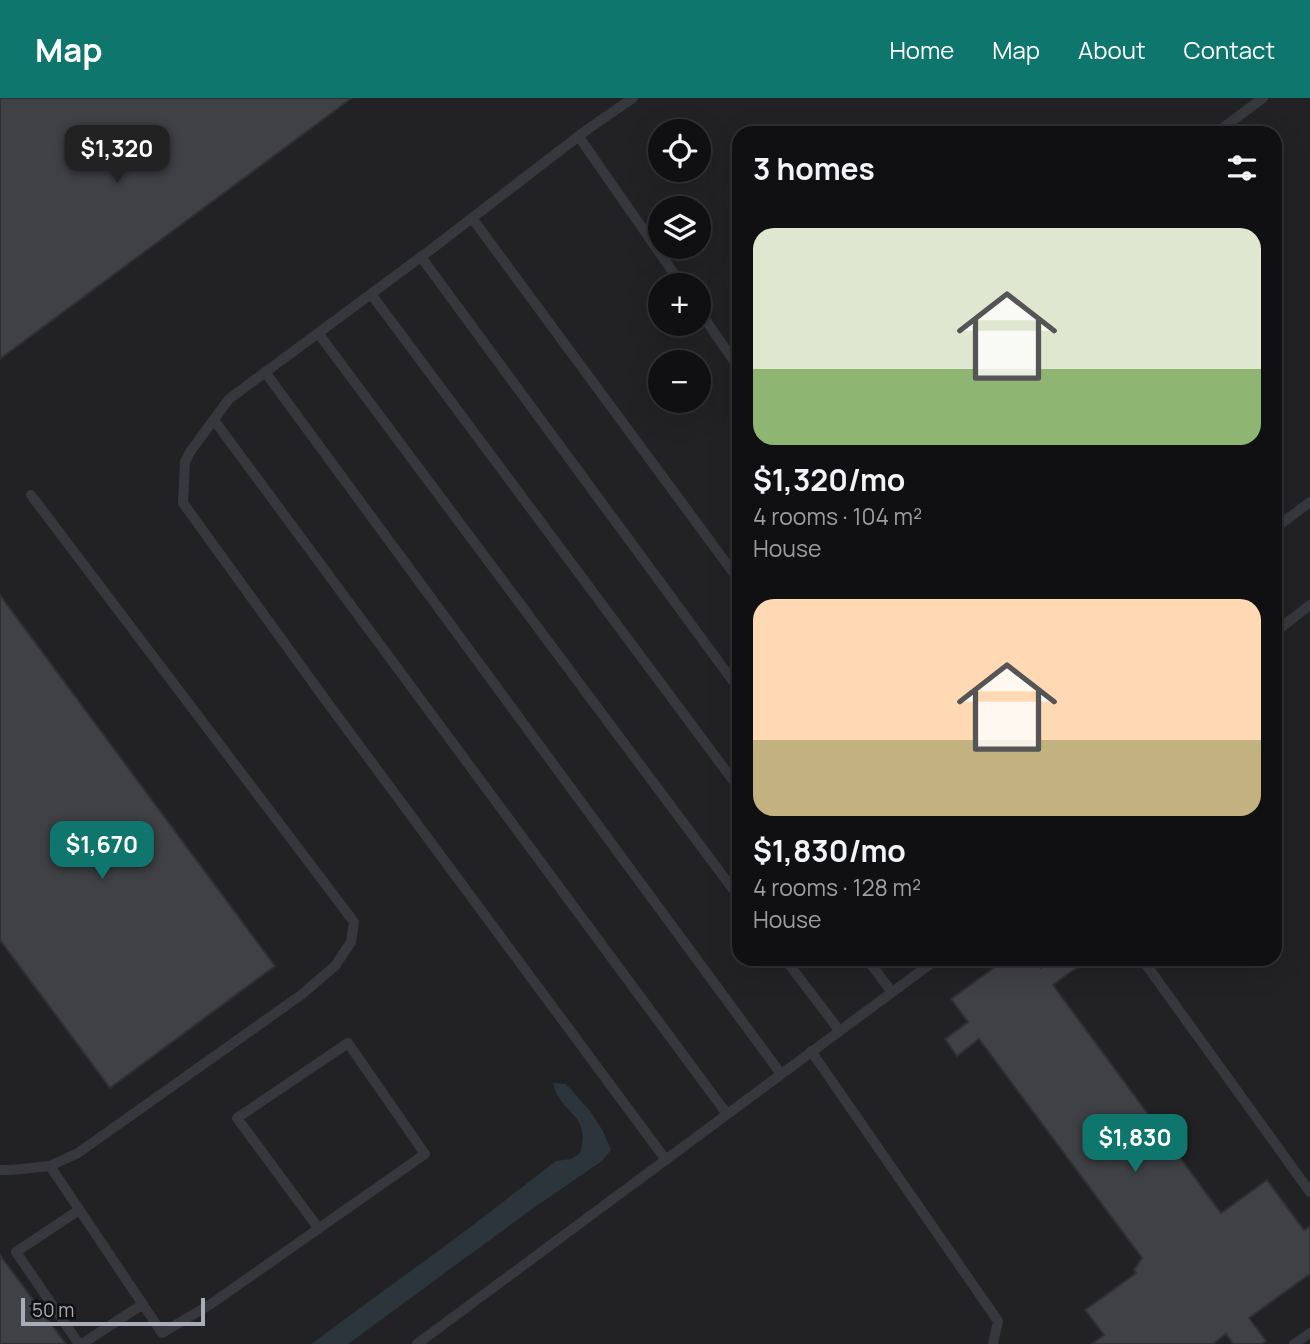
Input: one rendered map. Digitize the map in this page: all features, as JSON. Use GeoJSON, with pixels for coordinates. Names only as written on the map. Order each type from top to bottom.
{"type":"FeatureCollection","features":[{"type":"Feature","properties":{"kind":"lane"},"geometry":{"type":"LineString","coordinates":[[633,98],[229,399],[185,462],[183,503],[666,1160]]}},
{"type":"Feature","properties":{"kind":"lane"},"geometry":{"type":"LineString","coordinates":[[1225,126],[1263,98]]}},
{"type":"Feature","properties":{"kind":"lane"},"geometry":{"type":"LineString","coordinates":[[579,137],[674,273]]}},
{"type":"Feature","properties":{"kind":"lane"},"geometry":{"type":"LineString","coordinates":[[472,218],[732,571]]}},
{"type":"Feature","properties":{"kind":"lane"},"geometry":{"type":"LineString","coordinates":[[421,257],[732,680]]}},
{"type":"Feature","properties":{"kind":"lane"},"geometry":{"type":"LineString","coordinates":[[370,294],[732,779]]}},
{"type":"Feature","properties":{"kind":"lane"},"geometry":{"type":"LineString","coordinates":[[711,328],[732,358]]}},
{"type":"Feature","properties":{"kind":"lane"},"geometry":{"type":"LineString","coordinates":[[318,333],[732,888]]}},
{"type":"Feature","properties":{"kind":"lane"},"geometry":{"type":"LineString","coordinates":[[265,372],[781,1074]]}},
{"type":"Feature","properties":{"kind":"lane"},"geometry":{"type":"LineString","coordinates":[[214,421],[727,1114]]}},
{"type":"Feature","properties":{"kind":"lane"},"geometry":{"type":"LineString","coordinates":[[0,1170],[50,1166],[78,1153],[301,995],[335,966],[351,942],[354,922],[31,495]]}},
{"type":"Feature","properties":{"kind":"lane"},"geometry":{"type":"LineString","coordinates":[[1282,523],[1310,502]]}},
{"type":"Feature","properties":{"kind":"lane"},"geometry":{"type":"LineString","coordinates":[[1282,627],[1310,605]]}},
{"type":"Feature","properties":{"kind":"lane"},"geometry":{"type":"LineString","coordinates":[[790,966],[839,1030]]}},
{"type":"Feature","properties":{"kind":"lane"},"geometry":{"type":"LineString","coordinates":[[872,966],[891,991]]}},
{"type":"Feature","properties":{"kind":"lane"},"geometry":{"type":"LineString","coordinates":[[417,1344],[927,966]]}},
{"type":"Feature","properties":{"kind":"lane"},"geometry":{"type":"LineString","coordinates":[[1147,966],[1306,1179],[1310,1192]]}},
{"type":"Feature","properties":{"kind":"lane"},"geometry":{"type":"LineString","coordinates":[[50,1166],[162,1333],[212,1304],[425,1154],[348,1043],[236,1118],[318,1228]]}},
{"type":"Feature","properties":{"kind":"lane"},"geometry":{"type":"LineString","coordinates":[[811,1051],[998,1321],[993,1344]]}},
{"type":"Feature","properties":{"kind":"lane"},"geometry":{"type":"LineString","coordinates":[[79,1210],[16,1252],[80,1344],[143,1304]]}},
{"type":"Feature","properties":{"kind":"lane"},"geometry":{"type":"LineString","coordinates":[[1294,1344],[1310,1333]]}},
{"type":"Feature","properties":{"kind":"shaded area"},"geometry":{"type":"Polygon","coordinates":[[[0,98],[1310,98],[1310,1344],[0,1344],[0,98]]]}},
{"type":"Feature","properties":{"kind":"shaded area"},"geometry":{"type":"Polygon","coordinates":[[[553,1083],[566,1084],[590,1111],[603,1131],[611,1150],[602,1161],[348,1344],[311,1344],[556,1161],[571,1159],[580,1153],[583,1140],[579,1121],[562,1102],[553,1083]]]}},
{"type":"Feature","properties":{"kind":"building"},"geometry":{"type":"Polygon","coordinates":[[[0,98],[352,98],[0,359],[0,98]]]}},
{"type":"Feature","properties":{"kind":"building"},"geometry":{"type":"Polygon","coordinates":[[[0,595],[275,966],[110,1088],[0,940],[0,595]]]}},
{"type":"Feature","properties":{"kind":"building"},"geometry":{"type":"Polygon","coordinates":[[[996,966],[1075,966],[1076,968],[1053,985],[1221,1213],[1267,1180],[1304,1230],[1310,1226],[1310,1274],[1249,1318],[1266,1341],[1261,1344],[1233,1344],[1226,1334],[1213,1344],[1092,1344],[1104,1335],[1085,1310],[1136,1273],[1134,1270],[1142,1258],[979,1039],[957,1056],[945,1039],[968,1022],[951,999],[996,966]]]}},
{"type":"Feature","properties":{"kind":"building"},"geometry":{"type":"Polygon","coordinates":[[[0,1255],[66,1344],[0,1344],[0,1255]]]}}]}
